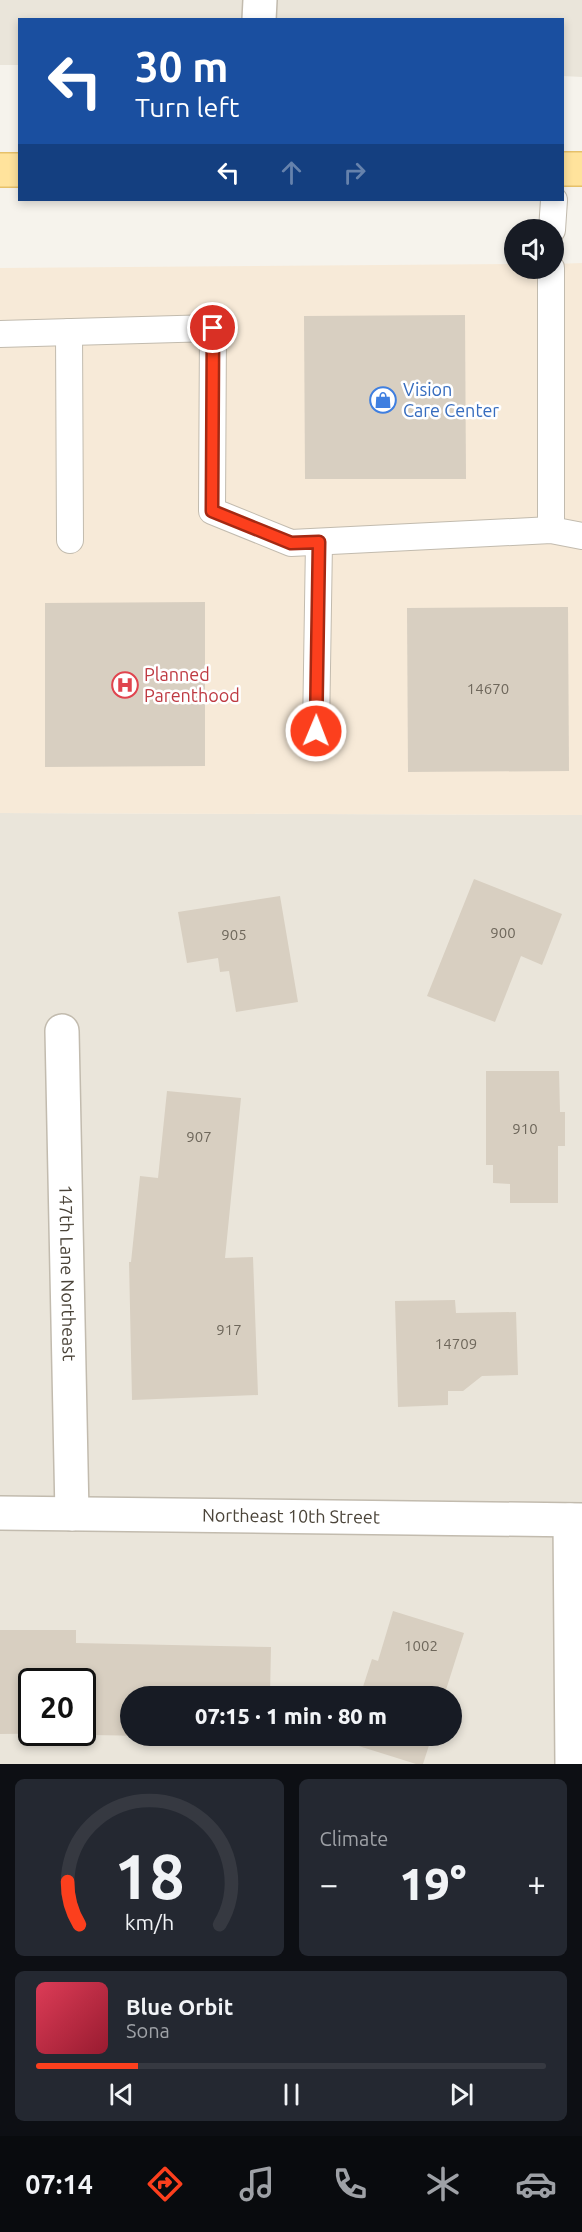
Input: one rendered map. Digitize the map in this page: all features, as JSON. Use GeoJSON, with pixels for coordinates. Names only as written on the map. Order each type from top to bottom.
{"type":"FeatureCollection","features":[{"type":"Feature","properties":{"kind":"main road"},"geometry":{"type":"LineString","coordinates":[[564,169],[582,169]]}},
{"type":"Feature","properties":{"kind":"main road"},"geometry":{"type":"LineString","coordinates":[[0,170],[18,170]]}},
{"type":"Feature","properties":{"kind":"street"},"geometry":{"type":"LineString","coordinates":[[259,18],[260,0]]}},
{"type":"Feature","properties":{"kind":"street","name":"147th Lane Northeast"},"geometry":{"type":"LineString","coordinates":[[62,1031],[72,1514]]}},
{"type":"Feature","properties":{"kind":"street","name":"Northeast 10th Street"},"geometry":{"type":"LineString","coordinates":[[0,1514],[576,1520]]}},
{"type":"Feature","properties":{"kind":"street"},"geometry":{"type":"LineString","coordinates":[[572,1764],[576,1520]]}},
{"type":"Feature","properties":{"kind":"lane"},"geometry":{"type":"LineString","coordinates":[[553,219],[554,201]]}},
{"type":"Feature","properties":{"kind":"lane"},"geometry":{"type":"LineString","coordinates":[[551,279],[551,530]]}},
{"type":"Feature","properties":{"kind":"lane"},"geometry":{"type":"LineString","coordinates":[[0,334],[213,328],[212,511],[291,543],[551,530],[582,536]]}},
{"type":"Feature","properties":{"kind":"lane"},"geometry":{"type":"LineString","coordinates":[[69,332],[70,540]]}},
{"type":"Feature","properties":{"kind":"lane"},"geometry":{"type":"LineString","coordinates":[[316,731],[319,542]]}},
{"type":"Feature","properties":{"kind":"shaded area"},"geometry":{"type":"Polygon","coordinates":[[[0,0],[582,0],[582,77],[564,76],[564,18],[18,18],[18,65],[0,65],[0,0]]]}},
{"type":"Feature","properties":{"kind":"shaded area"},"geometry":{"type":"Polygon","coordinates":[[[582,263],[582,815],[0,813],[0,268],[504,264],[504,279],[564,279],[564,264],[582,263]]]}},
{"type":"Feature","properties":{"kind":"shaded area"},"geometry":{"type":"Polygon","coordinates":[[[0,813],[582,815],[582,1764],[0,1764],[0,813]]]}},
{"type":"Feature","properties":{"kind":"building"},"geometry":{"type":"Polygon","coordinates":[[[465,315],[466,479],[305,479],[304,316],[465,315]]]}},
{"type":"Feature","properties":{"kind":"building","name":"Planned Parenthood"},"geometry":{"type":"Polygon","coordinates":[[[205,602],[205,766],[45,767],[45,603],[205,602]]]}},
{"type":"Feature","properties":{"kind":"building"},"geometry":{"type":"Polygon","coordinates":[[[568,607],[569,771],[408,772],[407,608],[568,607]]]}},
{"type":"Feature","properties":{"kind":"building"},"geometry":{"type":"Polygon","coordinates":[[[474,879],[562,914],[542,965],[521,956],[495,1022],[427,996],[474,879]]]}},
{"type":"Feature","properties":{"kind":"building"},"geometry":{"type":"Polygon","coordinates":[[[280,896],[298,1002],[236,1012],[229,971],[220,972],[218,958],[187,963],[178,912],[280,896]]]}},
{"type":"Feature","properties":{"kind":"building"},"geometry":{"type":"Polygon","coordinates":[[[486,1071],[559,1071],[560,1112],[565,1112],[565,1146],[558,1146],[558,1203],[510,1203],[510,1184],[493,1183],[493,1165],[486,1165],[486,1071]]]}},
{"type":"Feature","properties":{"kind":"building"},"geometry":{"type":"Polygon","coordinates":[[[167,1091],[241,1098],[225,1258],[253,1257],[258,1395],[132,1400],[129,1262],[131,1262],[140,1176],[158,1178],[167,1091]]]}},
{"type":"Feature","properties":{"kind":"building"},"geometry":{"type":"Polygon","coordinates":[[[455,1300],[456,1313],[516,1312],[518,1375],[482,1376],[463,1391],[448,1391],[448,1405],[398,1407],[395,1301],[455,1300]]]}},
{"type":"Feature","properties":{"kind":"building"},"geometry":{"type":"Polygon","coordinates":[[[393,1611],[464,1633],[447,1686],[363,1686],[372,1659],[378,1661],[393,1611]]]}},
{"type":"Feature","properties":{"kind":"building"},"geometry":{"type":"Polygon","coordinates":[[[0,1630],[76,1630],[76,1643],[271,1647],[270,1686],[120,1686],[120,1736],[96,1735],[96,1668],[18,1668],[18,1734],[0,1734],[0,1630]]]}},
{"type":"Feature","properties":{"kind":"building"},"geometry":{"type":"Polygon","coordinates":[[[359,1746],[429,1746],[423,1764],[416,1764],[359,1746]]]}},
{"type":"Feature","properties":{"kind":"place","name":"Vision Care Center"},"geometry":{"type":"Point","coordinates":[383,400]}},
{"type":"Feature","properties":{"kind":"place","name":"Planned Parenthood"},"geometry":{"type":"Point","coordinates":[125,685]}},
{"type":"Feature","properties":{"kind":"route"},"geometry":{"type":"LineString","coordinates":[[213,328],[212,511],[291,543],[319,542],[316,731]]}}]}
